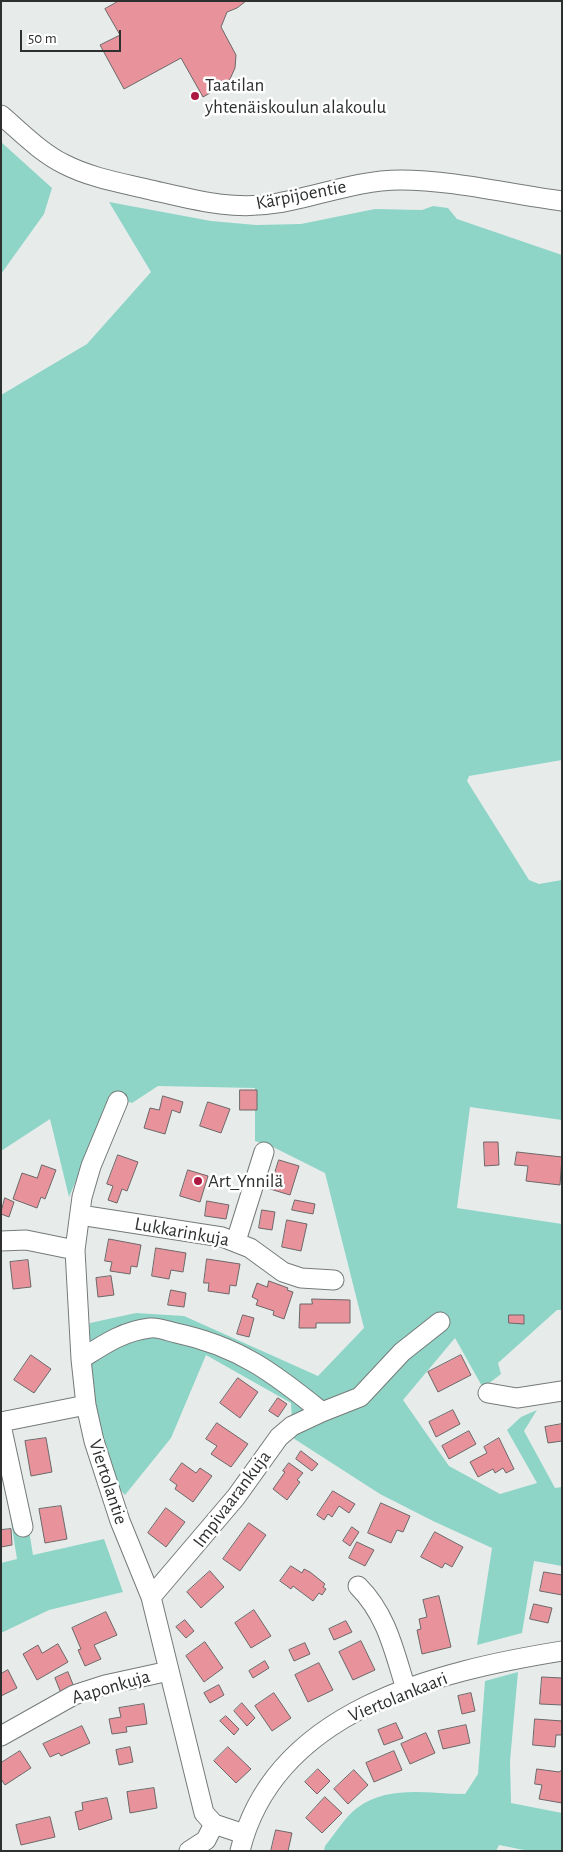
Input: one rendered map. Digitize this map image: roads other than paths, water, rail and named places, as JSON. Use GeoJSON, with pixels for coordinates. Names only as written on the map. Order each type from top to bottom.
{"type":"FeatureCollection","features":[{"type":"Feature","properties":{"kind":"street","name":"Kärpijoentie"},"geometry":{"type":"LineString","coordinates":[[1,116],[41,149],[63,164],[85,174],[210,204],[247,206],[278,203],[372,181],[400,180],[439,182],[562,201]]}},
{"type":"Feature","properties":{"kind":"street","name":"Viertolantie"},"geometry":{"type":"LineString","coordinates":[[118,1101],[91,1166],[82,1197],[75,1250],[81,1359],[86,1405],[107,1483],[151,1597],[204,1813],[214,1824]]}},
{"type":"Feature","properties":{"kind":"street"},"geometry":{"type":"LineString","coordinates":[[236,1241],[264,1152]]}},
{"type":"Feature","properties":{"kind":"street","name":"Lukkarinkuja"},"geometry":{"type":"LineString","coordinates":[[80,1215],[236,1241],[283,1272],[301,1278],[334,1280]]}},
{"type":"Feature","properties":{"kind":"street"},"geometry":{"type":"LineString","coordinates":[[1,1241],[26,1240],[75,1250]]}},
{"type":"Feature","properties":{"kind":"street","name":"Impivaarankuja"},"geometry":{"type":"LineString","coordinates":[[151,1597],[236,1497],[279,1437],[292,1426],[360,1397],[402,1352],[440,1322]]}},
{"type":"Feature","properties":{"kind":"street"},"geometry":{"type":"LineString","coordinates":[[81,1359],[117,1336],[151,1328],[197,1337],[235,1352],[273,1372],[322,1412]]}},
{"type":"Feature","properties":{"kind":"street"},"geometry":{"type":"LineString","coordinates":[[488,1394],[517,1398],[562,1391]]}},
{"type":"Feature","properties":{"kind":"street"},"geometry":{"type":"LineString","coordinates":[[23,1527],[1,1424],[86,1405]]}},
{"type":"Feature","properties":{"kind":"street"},"geometry":{"type":"LineString","coordinates":[[358,1586],[372,1600],[384,1622],[406,1690]]}},
{"type":"Feature","properties":{"kind":"street","name":"Viertolankaari"},"geometry":{"type":"LineString","coordinates":[[242,1842],[263,1793],[292,1759],[327,1728],[367,1705],[467,1670],[562,1651]]}},
{"type":"Feature","properties":{"kind":"street","name":"Aaponkuja"},"geometry":{"type":"LineString","coordinates":[[1,1736],[74,1695],[105,1685],[169,1671]]}},
{"type":"Feature","properties":{"kind":"street"},"geometry":{"type":"LineString","coordinates":[[189,1851],[206,1840],[214,1824],[242,1842]]}},
{"type":"Feature","properties":{"kind":"place","name":"Taatilan yhtenäiskoulun alakoulu"},"geometry":{"type":"Point","coordinates":[195,96]}},
{"type":"Feature","properties":{"kind":"place","name":"Art_Ynnilä"},"geometry":{"type":"Point","coordinates":[198,1181]}}]}
